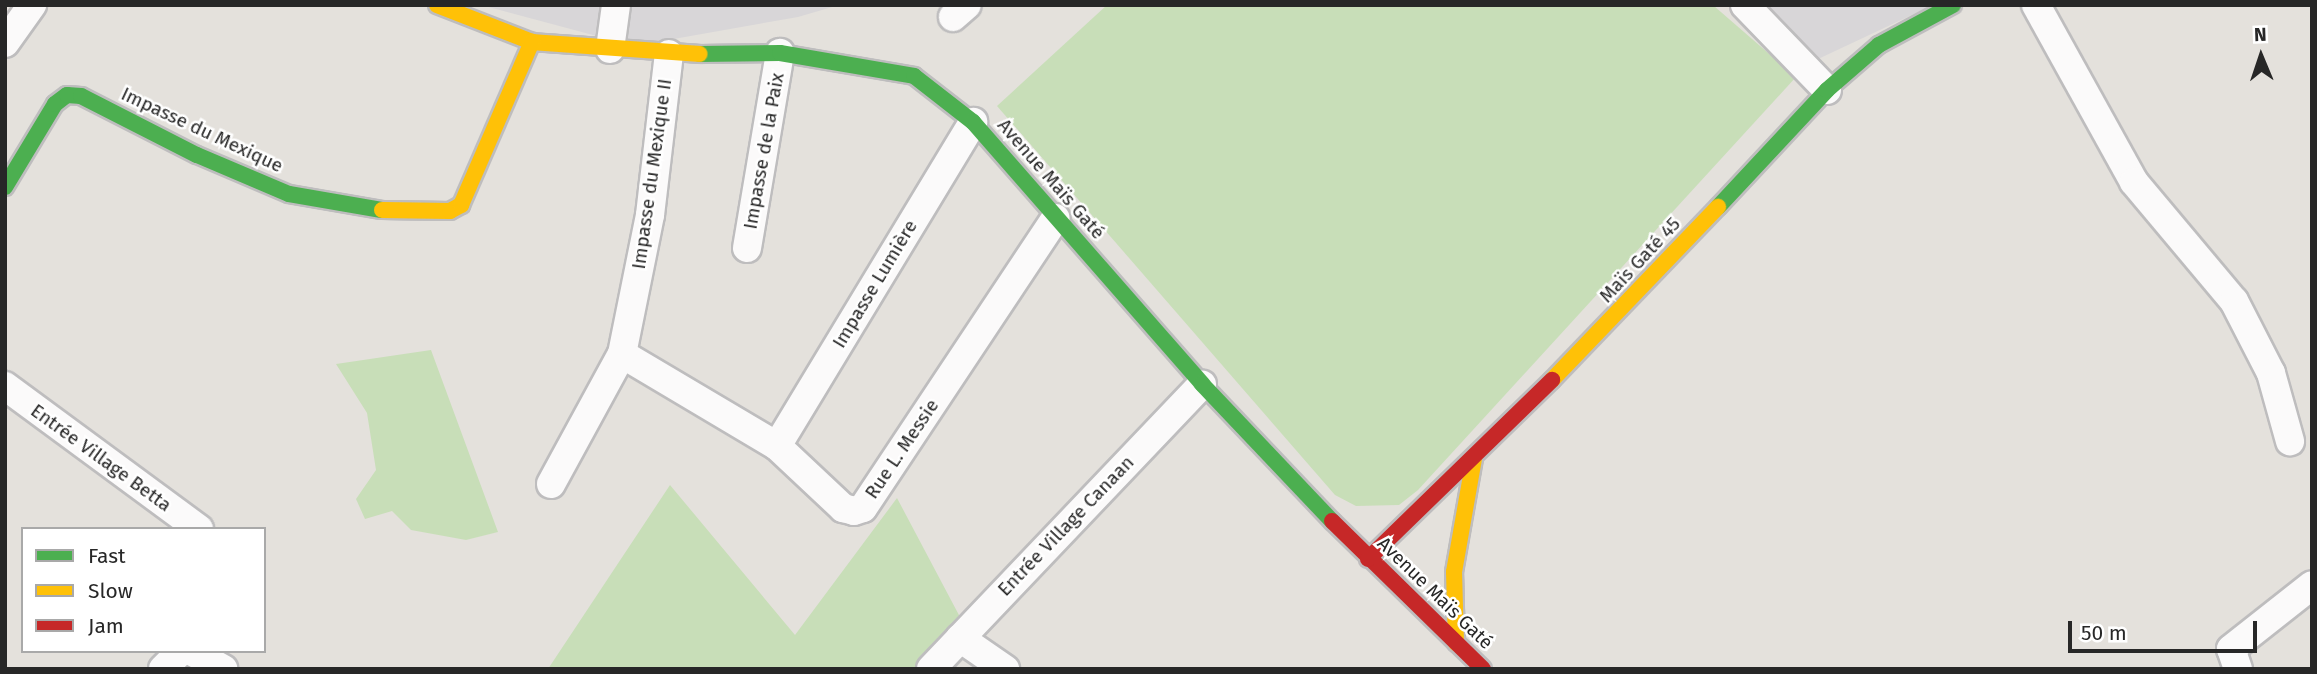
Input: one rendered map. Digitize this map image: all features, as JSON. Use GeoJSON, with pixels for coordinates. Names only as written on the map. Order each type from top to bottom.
{"type":"FeatureCollection","features":[{"type":"Feature","properties":{"kind":"street"},"geometry":{"type":"LineString","coordinates":[[5,43],[32,5]]}},
{"type":"Feature","properties":{"kind":"street","name":"Avenue Maïs Gaté"},"geometry":{"type":"LineString","coordinates":[[438,5],[532,42],[669,54],[780,53],[914,76],[973,122],[1202,384],[1368,559],[1483,669]]}},
{"type":"Feature","properties":{"kind":"street"},"geometry":{"type":"LineString","coordinates":[[610,49],[616,5]]}},
{"type":"Feature","properties":{"kind":"street"},"geometry":{"type":"LineString","coordinates":[[1745,5],[1827,90]]}},
{"type":"Feature","properties":{"kind":"street","name":"Maïs Gaté 45"},"geometry":{"type":"LineString","coordinates":[[1368,559],[1474,459],[1604,329],[1827,90],[1879,45],[1953,5]]}},
{"type":"Feature","properties":{"kind":"street"},"geometry":{"type":"LineString","coordinates":[[2036,5],[2134,182],[2234,301],[2271,373],[2290,440]]}},
{"type":"Feature","properties":{"kind":"street","name":"Impasse du Mexique"},"geometry":{"type":"LineString","coordinates":[[5,187],[55,104],[67,95],[82,96],[197,155],[289,194],[373,210],[450,211],[461,205],[532,42]]}},
{"type":"Feature","properties":{"kind":"street","name":"Impasse de la Paix"},"geometry":{"type":"LineString","coordinates":[[747,248],[780,53]]}},
{"type":"Feature","properties":{"kind":"street","name":"Impasse du Mexique II"},"geometry":{"type":"LineString","coordinates":[[551,484],[622,354],[650,215],[669,54]]}},
{"type":"Feature","properties":{"kind":"street","name":"Impasse Lumière"},"geometry":{"type":"LineString","coordinates":[[777,446],[973,122]]}},
{"type":"Feature","properties":{"kind":"street","name":"Rue L. Messie"},"geometry":{"type":"LineString","coordinates":[[622,354],[777,446],[843,508],[863,508],[1056,218]]}},
{"type":"Feature","properties":{"kind":"street","name":"Entrée Village Canaan"},"geometry":{"type":"LineString","coordinates":[[931,669],[1202,384]]}},
{"type":"Feature","properties":{"kind":"street","name":"Entrée Village Betta"},"geometry":{"type":"LineString","coordinates":[[5,386],[196,527]]}},
{"type":"Feature","properties":{"kind":"street"},"geometry":{"type":"LineString","coordinates":[[1456,643],[1454,572],[1474,459]]}},
{"type":"Feature","properties":{"kind":"street"},"geometry":{"type":"LineString","coordinates":[[2238,669],[2231,649],[2312,585]]}},
{"type":"Feature","properties":{"kind":"street"},"geometry":{"type":"LineString","coordinates":[[960,638],[1005,669]]}},
{"type":"Feature","properties":{"kind":"street"},"geometry":{"type":"LineString","coordinates":[[163,669],[179,653]]}},
{"type":"Feature","properties":{"kind":"street"},"geometry":{"type":"LineString","coordinates":[[195,653],[223,669]]}},
{"type":"Feature","properties":{"kind":"shaded area"},"geometry":{"type":"Polygon","coordinates":[[[481,5],[839,5],[798,17],[634,46],[481,5]]]}},
{"type":"Feature","properties":{"kind":"shaded area"},"geometry":{"type":"Polygon","coordinates":[[[1757,5],[1933,5],[1816,60],[1757,5]]]}},
{"type":"Feature","properties":{"kind":"green space"},"geometry":{"type":"Polygon","coordinates":[[[1107,5],[1714,6],[1796,77],[1418,490],[1399,505],[1356,506],[1335,495],[997,106],[1107,5]]]}},
{"type":"Feature","properties":{"kind":"green space"},"geometry":{"type":"Polygon","coordinates":[[[431,350],[498,532],[466,540],[411,530],[392,511],[365,519],[356,499],[376,470],[367,413],[336,364],[431,350]]]}},
{"type":"Feature","properties":{"kind":"green space"},"geometry":{"type":"Polygon","coordinates":[[[670,485],[795,635],[897,498],[960,617],[913,669],[548,669],[670,485]]]}},
{"type":"Feature","properties":{"kind":"traffic: fast"},"geometry":{"type":"LineString","coordinates":[[1718,207],[1827,90],[1879,45],[1953,5]]}},
{"type":"Feature","properties":{"kind":"traffic: fast"},"geometry":{"type":"LineString","coordinates":[[700,54],[780,53],[914,76],[973,122],[1202,384],[1332,521]]}},
{"type":"Feature","properties":{"kind":"traffic: fast"},"geometry":{"type":"LineString","coordinates":[[5,187],[55,104],[67,95],[81,96],[197,155],[289,194],[382,210]]}},
{"type":"Feature","properties":{"kind":"traffic: slow"},"geometry":{"type":"LineString","coordinates":[[437,5],[532,42],[700,54]]}},
{"type":"Feature","properties":{"kind":"traffic: slow"},"geometry":{"type":"LineString","coordinates":[[382,210],[450,211],[461,205],[532,42]]}},
{"type":"Feature","properties":{"kind":"traffic: slow"},"geometry":{"type":"LineString","coordinates":[[1552,380],[1718,207]]}},
{"type":"Feature","properties":{"kind":"traffic: slow"},"geometry":{"type":"LineString","coordinates":[[1456,643],[1454,572],[1474,459]]}},
{"type":"Feature","properties":{"kind":"traffic: jam"},"geometry":{"type":"LineString","coordinates":[[1368,559],[1552,380]]}},
{"type":"Feature","properties":{"kind":"traffic: jam"},"geometry":{"type":"LineString","coordinates":[[1332,521],[1483,669]]}}]}
